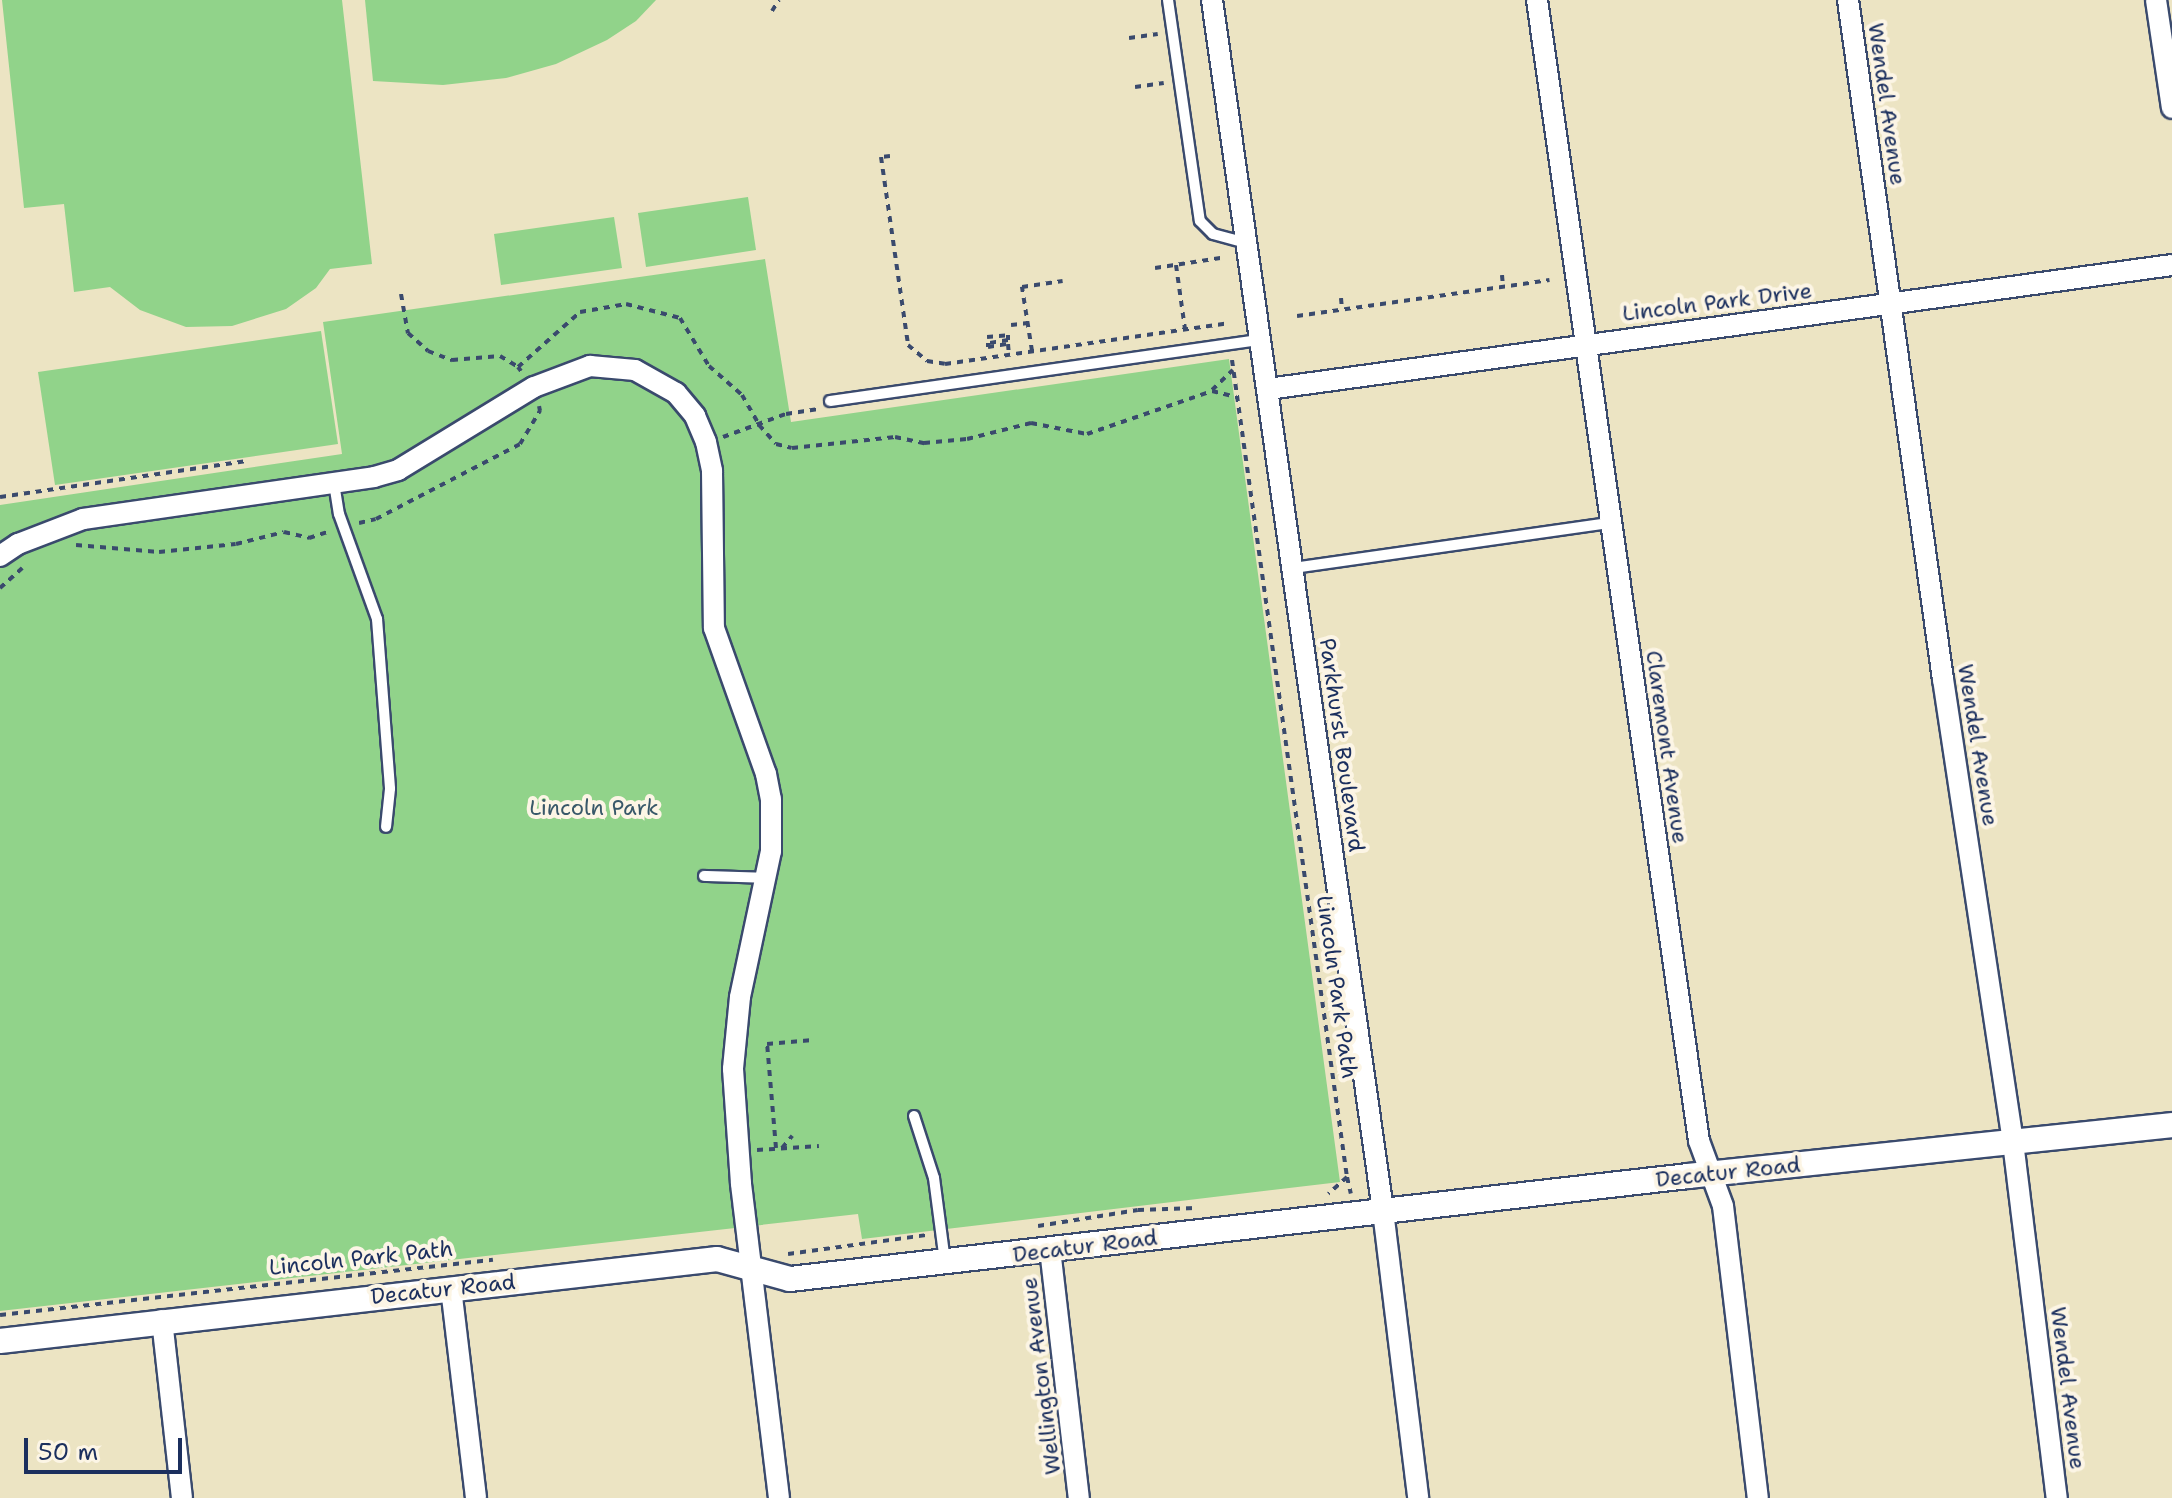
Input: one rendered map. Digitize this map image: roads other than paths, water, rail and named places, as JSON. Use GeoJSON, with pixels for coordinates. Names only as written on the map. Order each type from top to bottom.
{"type":"FeatureCollection","features":[{"type":"Feature","properties":{"kind":"street","name":"Parkhurst Boulevard"},"geometry":{"type":"LineString","coordinates":[[1212,0],[1383,1211],[1418,1498]]}},
{"type":"Feature","properties":{"kind":"street","name":"Claremont Avenue"},"geometry":{"type":"LineString","coordinates":[[1537,0],[1699,1141],[1723,1206],[1758,1498]]}},
{"type":"Feature","properties":{"kind":"street","name":"Wendel Avenue"},"geometry":{"type":"LineString","coordinates":[[1848,0],[2013,1142],[2057,1498]]}},
{"type":"Feature","properties":{"kind":"street"},"geometry":{"type":"LineString","coordinates":[[2156,0],[2172,108]]}},
{"type":"Feature","properties":{"kind":"street","name":"Lincoln Park Drive"},"geometry":{"type":"LineString","coordinates":[[1268,389],[1585,343],[1891,305],[2172,265]]}},
{"type":"Feature","properties":{"kind":"street"},"geometry":{"type":"LineString","coordinates":[[0,556],[18,544],[83,519],[374,477],[419,460],[534,387],[590,366],[635,370],[676,393],[695,416],[706,442],[712,471],[714,628],[758,749],[771,799],[773,825],[766,878],[740,997],[734,1057],[741,1184],[779,1498]]}},
{"type":"Feature","properties":{"kind":"street","name":"Decatur Road"},"geometry":{"type":"LineString","coordinates":[[0,1341],[162,1320],[717,1259],[790,1279],[2172,1125]]}},
{"type":"Feature","properties":{"kind":"street","name":"Wellington Avenue"},"geometry":{"type":"LineString","coordinates":[[1050,1249],[1079,1498]]}},
{"type":"Feature","properties":{"kind":"street"},"geometry":{"type":"LineString","coordinates":[[451,1288],[476,1498]]}},
{"type":"Feature","properties":{"kind":"street"},"geometry":{"type":"LineString","coordinates":[[162,1320],[182,1498]]}},
{"type":"Feature","properties":{"kind":"lane"},"geometry":{"type":"LineString","coordinates":[[1168,0],[1200,221],[1213,234],[1247,243]]}},
{"type":"Feature","properties":{"kind":"lane"},"geometry":{"type":"LineString","coordinates":[[830,401],[1261,340]]}},
{"type":"Feature","properties":{"kind":"lane"},"geometry":{"type":"LineString","coordinates":[[334,483],[345,527],[377,619],[390,789],[386,827]]}},
{"type":"Feature","properties":{"kind":"lane"},"geometry":{"type":"LineString","coordinates":[[1293,568],[1611,523]]}},
{"type":"Feature","properties":{"kind":"lane"},"geometry":{"type":"LineString","coordinates":[[704,876],[766,878]]}},
{"type":"Feature","properties":{"kind":"lane"},"geometry":{"type":"LineString","coordinates":[[914,1116],[934,1178],[945,1263]]}},
{"type":"Feature","properties":{"kind":"park label","name":"Lincoln Park"},"geometry":{"type":"Point","coordinates":[594,808]}}]}
